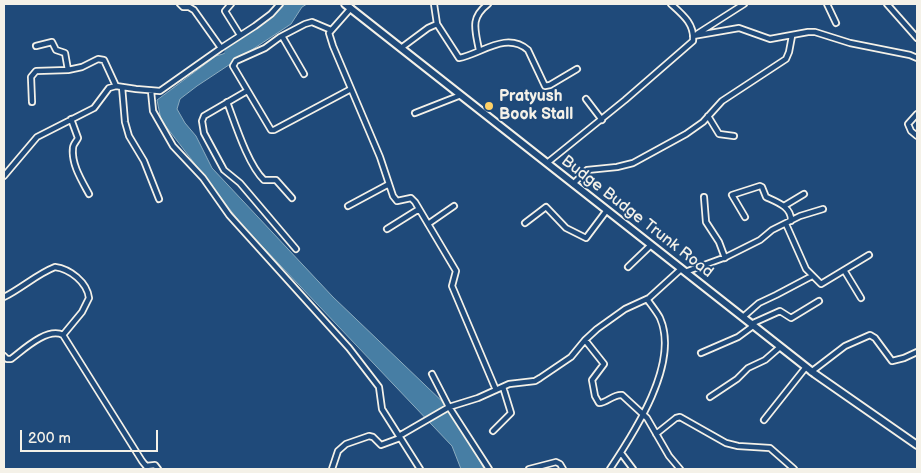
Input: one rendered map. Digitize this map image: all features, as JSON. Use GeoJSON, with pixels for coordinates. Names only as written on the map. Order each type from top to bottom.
{"type":"FeatureCollection","features":[{"type":"Feature","properties":{"kind":"main road","name":"Budge Budge Trunk Road"},"geometry":{"type":"LineString","coordinates":[[348,6],[780,347],[917,445]]}},
{"type":"Feature","properties":{"kind":"street"},"geometry":{"type":"LineString","coordinates":[[180,4],[183,7],[189,7],[194,10],[221,48]]}},
{"type":"Feature","properties":{"kind":"street"},"geometry":{"type":"LineString","coordinates":[[231,4],[224,11],[240,35]]}},
{"type":"Feature","properties":{"kind":"street"},"geometry":{"type":"LineString","coordinates":[[4,176],[38,138],[94,108],[109,88],[119,86],[160,91],[267,17],[280,4]]}},
{"type":"Feature","properties":{"kind":"street"},"geometry":{"type":"LineString","coordinates":[[434,4],[437,24],[459,58],[510,41],[528,50],[543,84],[547,86],[578,69]]}},
{"type":"Feature","properties":{"kind":"street"},"geometry":{"type":"LineString","coordinates":[[479,50],[475,21],[478,14],[488,4]]}},
{"type":"Feature","properties":{"kind":"street"},"geometry":{"type":"LineString","coordinates":[[671,4],[686,17],[695,36]]}},
{"type":"Feature","properties":{"kind":"street"},"geometry":{"type":"LineString","coordinates":[[548,163],[602,120],[690,43],[704,28],[744,4]]}},
{"type":"Feature","properties":{"kind":"street"},"geometry":{"type":"LineString","coordinates":[[827,4],[836,23]]}},
{"type":"Feature","properties":{"kind":"street"},"geometry":{"type":"LineString","coordinates":[[887,4],[917,38]]}},
{"type":"Feature","properties":{"kind":"street"},"geometry":{"type":"LineString","coordinates":[[348,6],[331,30],[330,36],[333,46],[380,157],[393,196],[397,201],[411,198],[416,202],[456,271],[452,284],[454,290],[496,390]]}},
{"type":"Feature","properties":{"kind":"street"},"geometry":{"type":"LineString","coordinates":[[331,30],[312,22],[297,28],[234,64],[235,70],[268,128],[274,130],[351,89]]}},
{"type":"Feature","properties":{"kind":"street"},"geometry":{"type":"LineString","coordinates":[[401,48],[428,28],[437,24]]}},
{"type":"Feature","properties":{"kind":"street"},"geometry":{"type":"LineString","coordinates":[[695,36],[739,28],[770,40],[815,32],[850,43],[917,58]]}},
{"type":"Feature","properties":{"kind":"street"},"geometry":{"type":"LineString","coordinates":[[282,36],[304,74]]}},
{"type":"Feature","properties":{"kind":"street"},"geometry":{"type":"LineString","coordinates":[[573,184],[587,170],[617,167],[633,163],[686,134],[708,116],[722,101],[786,59],[792,36]]}},
{"type":"Feature","properties":{"kind":"street"},"geometry":{"type":"LineString","coordinates":[[36,46],[54,43],[56,50],[65,53],[68,70]]}},
{"type":"Feature","properties":{"kind":"street"},"geometry":{"type":"LineString","coordinates":[[32,102],[31,77],[36,71],[68,70],[102,59],[119,86],[129,136],[144,161],[159,199]]}},
{"type":"Feature","properties":{"kind":"street"},"geometry":{"type":"LineString","coordinates":[[151,91],[153,112],[173,146],[203,178],[229,215],[349,348],[379,387],[382,409],[420,469]]}},
{"type":"Feature","properties":{"kind":"street"},"geometry":{"type":"LineString","coordinates":[[247,91],[204,116],[202,121],[204,133],[224,170],[240,183],[296,249]]}},
{"type":"Feature","properties":{"kind":"street"},"geometry":{"type":"LineString","coordinates":[[415,113],[461,95]]}},
{"type":"Feature","properties":{"kind":"street"},"geometry":{"type":"LineString","coordinates":[[586,99],[602,120]]}},
{"type":"Feature","properties":{"kind":"street"},"geometry":{"type":"LineString","coordinates":[[227,102],[250,158],[260,175],[264,180],[276,180],[292,198]]}},
{"type":"Feature","properties":{"kind":"street"},"geometry":{"type":"LineString","coordinates":[[917,114],[908,124],[911,131],[917,136]]}},
{"type":"Feature","properties":{"kind":"street"},"geometry":{"type":"LineString","coordinates":[[708,116],[719,134],[734,136]]}},
{"type":"Feature","properties":{"kind":"street"},"geometry":{"type":"LineString","coordinates":[[71,119],[78,138],[72,149],[76,168],[89,194]]}},
{"type":"Feature","properties":{"kind":"street"},"geometry":{"type":"LineString","coordinates":[[348,206],[389,184]]}},
{"type":"Feature","properties":{"kind":"street"},"geometry":{"type":"LineString","coordinates":[[745,217],[732,195],[758,186],[762,187],[766,197],[784,206],[789,213],[791,222]]}},
{"type":"Feature","properties":{"kind":"street"},"geometry":{"type":"LineString","coordinates":[[784,206],[804,194]]}},
{"type":"Feature","properties":{"kind":"street"},"geometry":{"type":"LineString","coordinates":[[704,197],[706,222],[721,247],[725,258]]}},
{"type":"Feature","properties":{"kind":"street"},"geometry":{"type":"LineString","coordinates":[[428,224],[454,206]]}},
{"type":"Feature","properties":{"kind":"street"},"geometry":{"type":"LineString","coordinates":[[525,223],[546,207],[566,228],[586,238],[607,210]]}},
{"type":"Feature","properties":{"kind":"street"},"geometry":{"type":"LineString","coordinates":[[387,228],[420,209]]}},
{"type":"Feature","properties":{"kind":"street"},"geometry":{"type":"LineString","coordinates":[[332,469],[338,451],[346,444],[369,436],[373,437],[381,445],[399,437],[427,418],[448,407],[478,398],[515,383],[540,378],[571,356],[597,328],[625,309],[647,299],[683,270],[725,258],[760,240],[772,230],[824,209]]}},
{"type":"Feature","properties":{"kind":"street"},"geometry":{"type":"LineString","coordinates":[[786,224],[806,269],[819,283],[822,284],[869,255]]}},
{"type":"Feature","properties":{"kind":"street"},"geometry":{"type":"LineString","coordinates":[[628,267],[650,244]]}},
{"type":"Feature","properties":{"kind":"street"},"geometry":{"type":"LineString","coordinates":[[4,297],[55,266],[67,271],[85,286],[89,298],[82,312],[63,335]]}},
{"type":"Feature","properties":{"kind":"street"},"geometry":{"type":"LineString","coordinates":[[844,270],[861,298]]}},
{"type":"Feature","properties":{"kind":"street"},"geometry":{"type":"LineString","coordinates":[[743,317],[759,303],[812,276]]}},
{"type":"Feature","properties":{"kind":"street"},"geometry":{"type":"LineString","coordinates":[[610,469],[644,415],[662,366],[664,350],[661,322],[647,299]]}},
{"type":"Feature","properties":{"kind":"street"},"geometry":{"type":"LineString","coordinates":[[700,353],[738,337],[752,325],[780,311],[791,318],[819,301]]}},
{"type":"Feature","properties":{"kind":"street"},"geometry":{"type":"LineString","coordinates":[[4,356],[7,359],[11,359],[41,337],[56,333],[63,335],[142,461],[146,466],[155,465],[158,469]]}},
{"type":"Feature","properties":{"kind":"street"},"geometry":{"type":"LineString","coordinates":[[764,420],[809,369],[845,346],[870,335],[875,338],[892,361],[917,352]]}},
{"type":"Feature","properties":{"kind":"street"},"geometry":{"type":"LineString","coordinates":[[585,340],[604,364],[592,380],[595,396],[599,403],[616,395],[622,395],[644,415],[669,456],[680,469]]}},
{"type":"Feature","properties":{"kind":"street"},"geometry":{"type":"LineString","coordinates":[[710,397],[737,379],[748,368],[765,360],[780,347]]}},
{"type":"Feature","properties":{"kind":"street"},"geometry":{"type":"LineString","coordinates":[[432,374],[448,407],[489,469]]}},
{"type":"Feature","properties":{"kind":"street"},"geometry":{"type":"LineString","coordinates":[[493,431],[511,413],[503,387]]}},
{"type":"Feature","properties":{"kind":"street"},"geometry":{"type":"LineString","coordinates":[[656,434],[680,417],[726,443],[738,446],[770,448],[794,469]]}},
{"type":"Feature","properties":{"kind":"street"},"geometry":{"type":"LineString","coordinates":[[621,453],[634,469]]}},
{"type":"Feature","properties":{"kind":"street"},"geometry":{"type":"LineString","coordinates":[[529,469],[552,462],[558,463],[563,469]]}},
{"type":"Feature","properties":{"kind":"water"},"geometry":{"type":"Polygon","coordinates":[[[287,4],[307,4],[302,7],[291,24],[180,99],[177,109],[185,123],[196,136],[212,168],[333,297],[448,407],[469,440],[484,469],[461,469],[452,446],[242,225],[161,120],[157,100],[216,56],[223,54],[266,26],[287,4]]]}},
{"type":"Feature","properties":{"kind":"waterway"},"geometry":{"type":"LineString","coordinates":[[229,51],[290,4]]}},
{"type":"Feature","properties":{"kind":"place","name":"Pratyush Book Stall"},"geometry":{"type":"Point","coordinates":[489,106]}}]}
